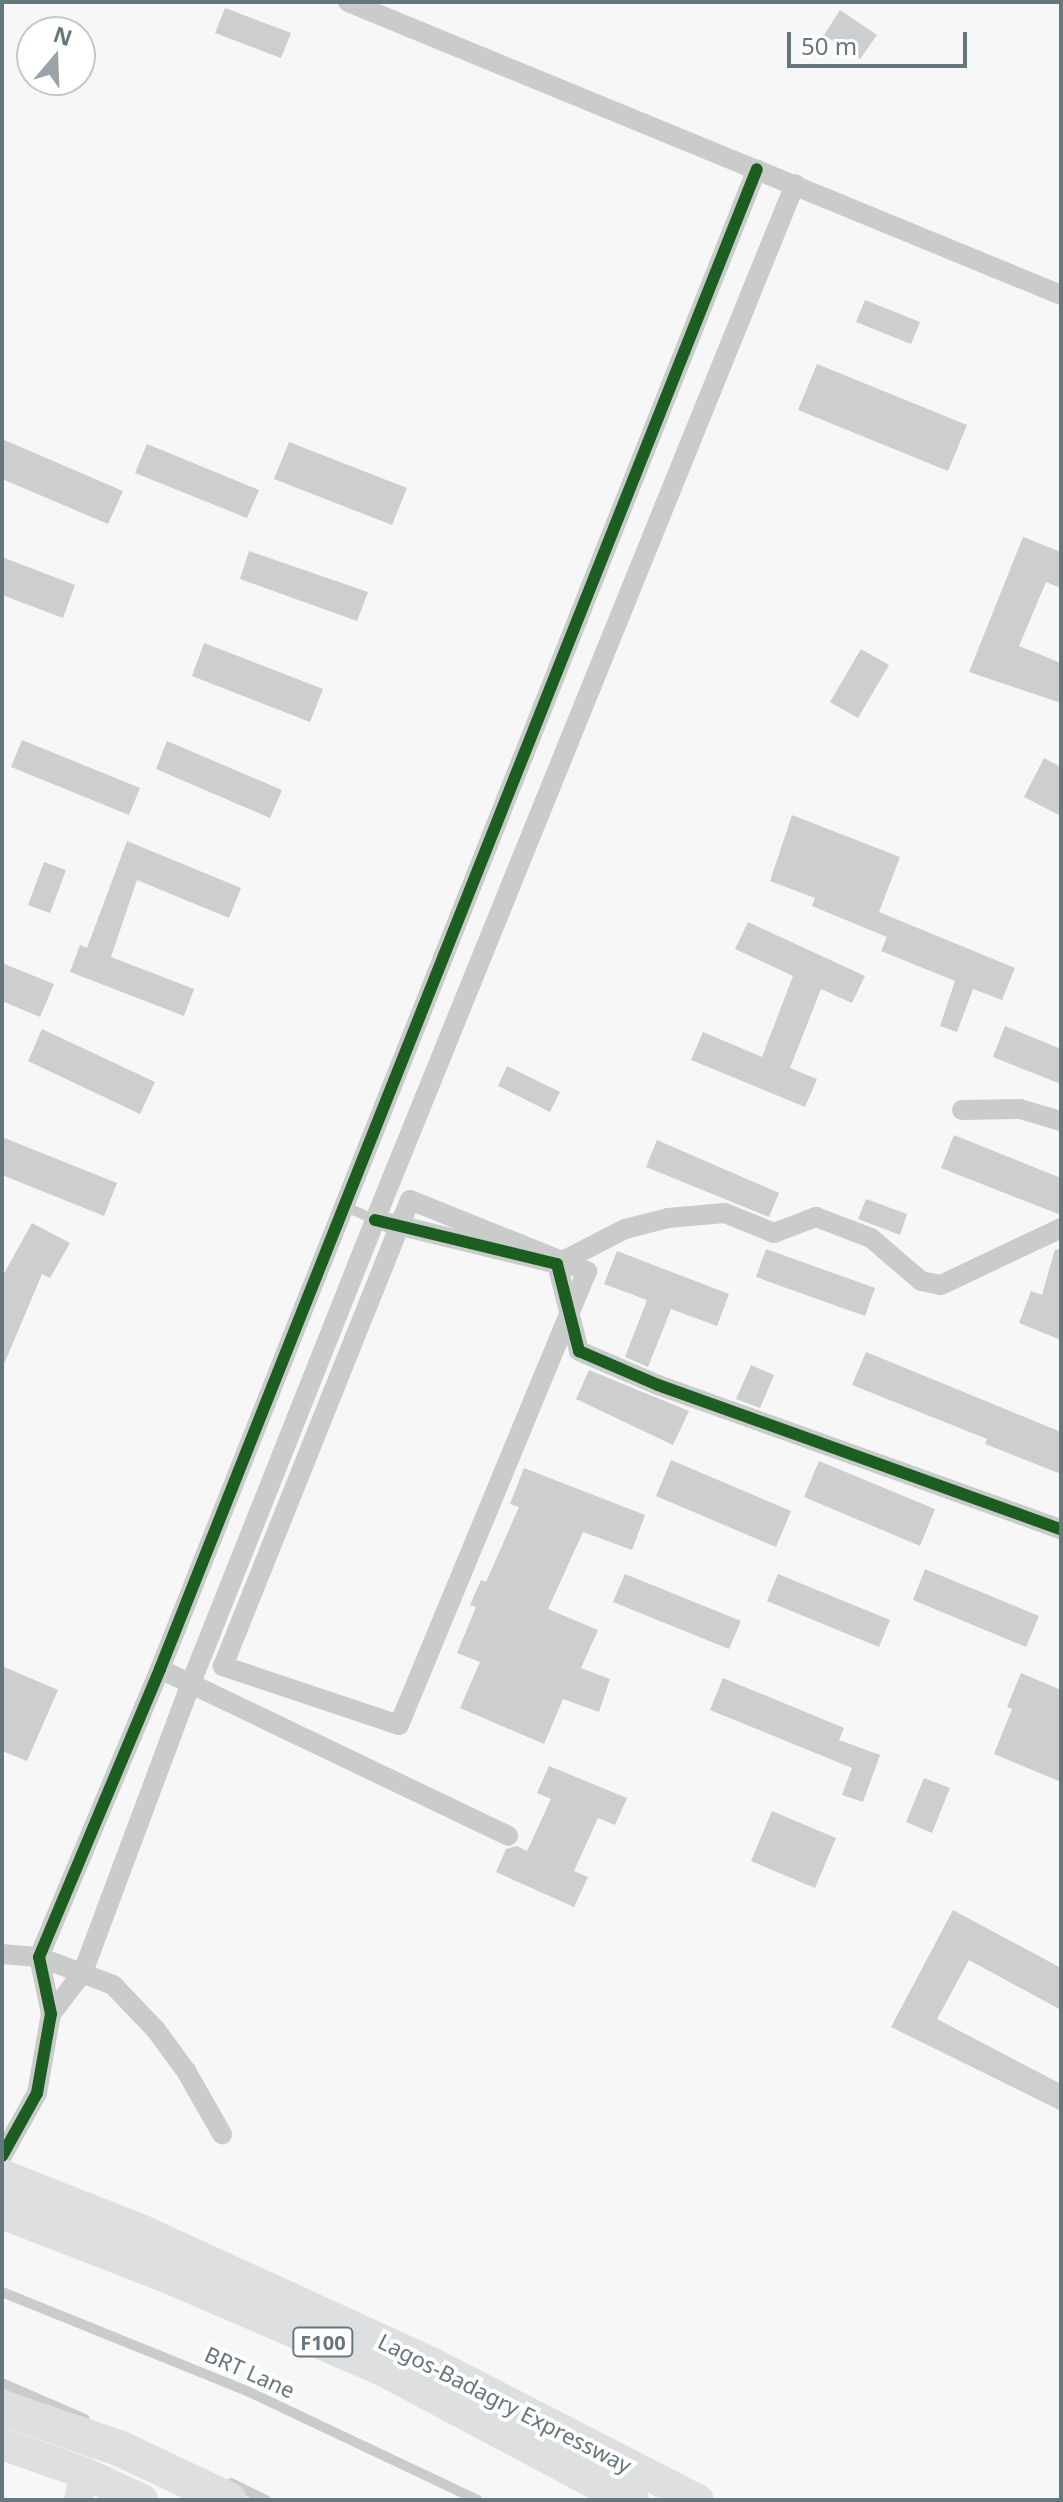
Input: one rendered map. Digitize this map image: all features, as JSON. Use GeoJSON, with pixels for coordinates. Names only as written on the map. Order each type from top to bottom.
{"type":"FeatureCollection","features":[{"type":"Feature","properties":{"kind":"highway","name":"Lagos-Badagry Expressway"},"geometry":{"type":"LineString","coordinates":[[2,2211],[167,2275],[381,2367],[631,2500]]}},
{"type":"Feature","properties":{"kind":"highway"},"geometry":{"type":"LineString","coordinates":[[2,2408],[223,2488]]}},
{"type":"Feature","properties":{"kind":"main road","name":"Lagos-Badagry Expressway"},"geometry":{"type":"LineString","coordinates":[[2,2175],[143,2231],[431,2363],[698,2500]]}},
{"type":"Feature","properties":{"kind":"main road"},"geometry":{"type":"LineString","coordinates":[[2,2444],[81,2487],[142,2500]]}},
{"type":"Feature","properties":{"kind":"street"},"geometry":{"type":"LineString","coordinates":[[348,2],[1061,295]]}},
{"type":"Feature","properties":{"kind":"street"},"geometry":{"type":"LineString","coordinates":[[2,2156],[37,2093],[51,2014],[39,1957],[160,1669],[757,169]]}},
{"type":"Feature","properties":{"kind":"street"},"geometry":{"type":"LineString","coordinates":[[51,2014],[83,1972],[191,1683],[375,1220],[795,184]]}},
{"type":"Feature","properties":{"kind":"street"},"geometry":{"type":"LineString","coordinates":[[962,1110],[1020,1109],[1061,1121]]}},
{"type":"Feature","properties":{"kind":"street"},"geometry":{"type":"LineString","coordinates":[[410,1200],[587,1271],[399,1725],[223,1666],[410,1200]]}},
{"type":"Feature","properties":{"kind":"street"},"geometry":{"type":"LineString","coordinates":[[375,1220],[557,1264],[625,1229],[668,1218],[725,1213],[774,1233],[816,1217],[871,1238],[921,1281],[941,1285],[1061,1228]]}},
{"type":"Feature","properties":{"kind":"street"},"geometry":{"type":"LineString","coordinates":[[557,1264],[579,1351],[658,1385],[1061,1529]]}},
{"type":"Feature","properties":{"kind":"street"},"geometry":{"type":"LineString","coordinates":[[160,1669],[508,1836]]}},
{"type":"Feature","properties":{"kind":"street"},"geometry":{"type":"LineString","coordinates":[[2,1954],[39,1957],[113,1985],[156,2030],[186,2071],[222,2134]]}},
{"type":"Feature","properties":{"kind":"lane"},"geometry":{"type":"LineString","coordinates":[[344,1206],[375,1220]]}},
{"type":"Feature","properties":{"kind":"lane","name":"BRT Lane"},"geometry":{"type":"LineString","coordinates":[[2,2292],[247,2391],[478,2500]]}},
{"type":"Feature","properties":{"kind":"lane"},"geometry":{"type":"LineString","coordinates":[[2,2383],[90,2421]]}},
{"type":"Feature","properties":{"kind":"lane"},"geometry":{"type":"LineString","coordinates":[[223,2488],[266,2500]]}},
{"type":"Feature","properties":{"kind":"building"},"geometry":{"type":"Polygon","coordinates":[[[225,8],[291,33],[281,58],[215,33],[225,8]]]}},
{"type":"Feature","properties":{"kind":"building"},"geometry":{"type":"Polygon","coordinates":[[[840,10],[877,35],[860,59],[824,35],[840,10]]]}},
{"type":"Feature","properties":{"kind":"building"},"geometry":{"type":"Polygon","coordinates":[[[865,300],[920,322],[911,344],[856,322],[865,300]]]}},
{"type":"Feature","properties":{"kind":"building"},"geometry":{"type":"Polygon","coordinates":[[[817,364],[967,425],[948,471],[798,410],[817,364]]]}},
{"type":"Feature","properties":{"kind":"building"},"geometry":{"type":"Polygon","coordinates":[[[2,439],[123,491],[108,524],[2,479],[2,439]]]}},
{"type":"Feature","properties":{"kind":"building"},"geometry":{"type":"Polygon","coordinates":[[[289,442],[407,488],[392,525],[274,479],[289,442]]]}},
{"type":"Feature","properties":{"kind":"building"},"geometry":{"type":"Polygon","coordinates":[[[147,444],[259,490],[247,518],[135,473],[147,444]]]}},
{"type":"Feature","properties":{"kind":"building"},"geometry":{"type":"Polygon","coordinates":[[[1023,537],[1061,552],[1061,588],[1046,582],[1019,646],[1061,663],[1061,703],[969,672],[1023,537]]]}},
{"type":"Feature","properties":{"kind":"building"},"geometry":{"type":"Polygon","coordinates":[[[249,551],[368,592],[357,621],[240,579],[249,551]]]}},
{"type":"Feature","properties":{"kind":"building"},"geometry":{"type":"Polygon","coordinates":[[[2,557],[75,585],[63,618],[2,595],[2,557]]]}},
{"type":"Feature","properties":{"kind":"building"},"geometry":{"type":"Polygon","coordinates":[[[204,643],[323,689],[310,722],[192,676],[204,643]]]}},
{"type":"Feature","properties":{"kind":"building"},"geometry":{"type":"Polygon","coordinates":[[[861,649],[889,665],[858,718],[830,702],[861,649]]]}},
{"type":"Feature","properties":{"kind":"building"},"geometry":{"type":"Polygon","coordinates":[[[22,740],[140,788],[129,815],[11,767],[22,740]]]}},
{"type":"Feature","properties":{"kind":"building"},"geometry":{"type":"Polygon","coordinates":[[[167,741],[282,790],[270,818],[156,769],[167,741]]]}},
{"type":"Feature","properties":{"kind":"building"},"geometry":{"type":"Polygon","coordinates":[[[1044,758],[1061,767],[1061,816],[1024,797],[1044,758]]]}},
{"type":"Feature","properties":{"kind":"building"},"geometry":{"type":"Polygon","coordinates":[[[792,815],[900,857],[879,912],[1015,968],[1002,1000],[973,989],[957,1032],[940,1026],[955,981],[881,951],[887,937],[812,906],[815,898],[770,881],[792,815]]]}},
{"type":"Feature","properties":{"kind":"building"},"geometry":{"type":"Polygon","coordinates":[[[127,841],[241,888],[229,918],[137,880],[111,957],[194,989],[184,1016],[70,972],[80,945],[87,948],[127,841]]]}},
{"type":"Feature","properties":{"kind":"building"},"geometry":{"type":"Polygon","coordinates":[[[44,862],[66,870],[50,913],[28,905],[44,862]]]}},
{"type":"Feature","properties":{"kind":"building"},"geometry":{"type":"Polygon","coordinates":[[[748,922],[865,976],[852,1003],[821,989],[790,1068],[817,1079],[805,1107],[691,1060],[703,1032],[762,1057],[793,976],[735,949],[748,922]]]}},
{"type":"Feature","properties":{"kind":"building"},"geometry":{"type":"Polygon","coordinates":[[[2,963],[54,984],[40,1017],[2,1001],[2,963]]]}},
{"type":"Feature","properties":{"kind":"building"},"geometry":{"type":"Polygon","coordinates":[[[1005,1026],[1061,1049],[1061,1084],[993,1057],[1005,1026]]]}},
{"type":"Feature","properties":{"kind":"building"},"geometry":{"type":"Polygon","coordinates":[[[42,1029],[155,1082],[140,1114],[28,1061],[42,1029]]]}},
{"type":"Feature","properties":{"kind":"building"},"geometry":{"type":"Polygon","coordinates":[[[507,1066],[560,1092],[550,1112],[498,1086],[507,1066]]]}},
{"type":"Feature","properties":{"kind":"building"},"geometry":{"type":"Polygon","coordinates":[[[954,1135],[1061,1178],[1061,1215],[941,1168],[954,1135]]]}},
{"type":"Feature","properties":{"kind":"building"},"geometry":{"type":"Polygon","coordinates":[[[2,1137],[117,1183],[104,1216],[2,1175],[2,1137]]]}},
{"type":"Feature","properties":{"kind":"building"},"geometry":{"type":"Polygon","coordinates":[[[657,1140],[779,1193],[769,1217],[646,1167],[657,1140]]]}},
{"type":"Feature","properties":{"kind":"building"},"geometry":{"type":"Polygon","coordinates":[[[866,1199],[907,1214],[900,1235],[858,1219],[866,1199]]]}},
{"type":"Feature","properties":{"kind":"building"},"geometry":{"type":"Polygon","coordinates":[[[32,1223],[70,1243],[50,1278],[42,1274],[2,1369],[2,1277],[32,1223]]]}},
{"type":"Feature","properties":{"kind":"building"},"geometry":{"type":"Polygon","coordinates":[[[766,1249],[875,1288],[865,1316],[756,1277],[766,1249]]]}},
{"type":"Feature","properties":{"kind":"building"},"geometry":{"type":"Polygon","coordinates":[[[1055,1249],[1061,1250],[1061,1340],[1019,1323],[1031,1291],[1042,1295],[1055,1249]]]}},
{"type":"Feature","properties":{"kind":"building"},"geometry":{"type":"Polygon","coordinates":[[[617,1251],[729,1294],[717,1326],[671,1309],[648,1367],[625,1357],[647,1300],[604,1284],[617,1251]]]}},
{"type":"Feature","properties":{"kind":"building"},"geometry":{"type":"Polygon","coordinates":[[[866,1352],[1061,1432],[1061,1474],[985,1444],[987,1439],[852,1385],[866,1352]]]}},
{"type":"Feature","properties":{"kind":"building"},"geometry":{"type":"Polygon","coordinates":[[[751,1365],[774,1375],[760,1408],[736,1399],[751,1365]]]}},
{"type":"Feature","properties":{"kind":"building"},"geometry":{"type":"Polygon","coordinates":[[[589,1370],[689,1411],[673,1445],[576,1399],[589,1370]]]}},
{"type":"Feature","properties":{"kind":"building"},"geometry":{"type":"Polygon","coordinates":[[[671,1460],[791,1511],[776,1547],[656,1496],[671,1460]]]}},
{"type":"Feature","properties":{"kind":"building"},"geometry":{"type":"Polygon","coordinates":[[[819,1461],[935,1509],[920,1546],[804,1497],[819,1461]]]}},
{"type":"Feature","properties":{"kind":"building"},"geometry":{"type":"Polygon","coordinates":[[[524,1468],[645,1515],[632,1550],[583,1532],[548,1609],[598,1630],[581,1668],[610,1679],[599,1712],[563,1699],[544,1744],[460,1708],[480,1662],[457,1653],[476,1607],[470,1605],[481,1580],[486,1582],[519,1507],[510,1504],[524,1468]]]}},
{"type":"Feature","properties":{"kind":"building"},"geometry":{"type":"Polygon","coordinates":[[[925,1569],[1039,1616],[1026,1647],[913,1600],[925,1569]]]}},
{"type":"Feature","properties":{"kind":"building"},"geometry":{"type":"Polygon","coordinates":[[[625,1574],[741,1621],[729,1649],[613,1602],[625,1574]]]}},
{"type":"Feature","properties":{"kind":"building"},"geometry":{"type":"Polygon","coordinates":[[[778,1574],[890,1620],[879,1647],[767,1601],[778,1574]]]}},
{"type":"Feature","properties":{"kind":"building"},"geometry":{"type":"Polygon","coordinates":[[[2,1666],[58,1690],[27,1761],[2,1751],[2,1666]]]}},
{"type":"Feature","properties":{"kind":"building"},"geometry":{"type":"Polygon","coordinates":[[[1021,1673],[1061,1690],[1061,1782],[994,1754],[1012,1709],[1007,1707],[1021,1673]]]}},
{"type":"Feature","properties":{"kind":"building"},"geometry":{"type":"Polygon","coordinates":[[[723,1678],[844,1728],[839,1740],[880,1755],[863,1802],[842,1795],[852,1768],[710,1710],[723,1678]]]}},
{"type":"Feature","properties":{"kind":"building"},"geometry":{"type":"Polygon","coordinates":[[[549,1766],[627,1798],[615,1825],[598,1818],[574,1871],[588,1877],[574,1907],[496,1872],[506,1849],[517,1846],[527,1851],[551,1799],[537,1793],[549,1766]]]}},
{"type":"Feature","properties":{"kind":"building"},"geometry":{"type":"Polygon","coordinates":[[[924,1778],[950,1788],[932,1833],[906,1822],[924,1778]]]}},
{"type":"Feature","properties":{"kind":"building"},"geometry":{"type":"Polygon","coordinates":[[[772,1811],[836,1838],[815,1888],[751,1861],[772,1811]]]}},
{"type":"Feature","properties":{"kind":"building"},"geometry":{"type":"Polygon","coordinates":[[[953,1910],[1061,1968],[1061,2010],[969,1960],[937,2019],[1061,2084],[1061,2111],[891,2027],[953,1910]]]}},
{"type":"Feature","properties":{"kind":"cycle path"},"geometry":{"type":"LineString","coordinates":[[2,2156],[37,2093],[51,2014],[39,1957],[160,1669],[757,169]]}},
{"type":"Feature","properties":{"kind":"cycle path"},"geometry":{"type":"LineString","coordinates":[[375,1220],[557,1264],[579,1351],[658,1385],[1061,1529]]}}]}
